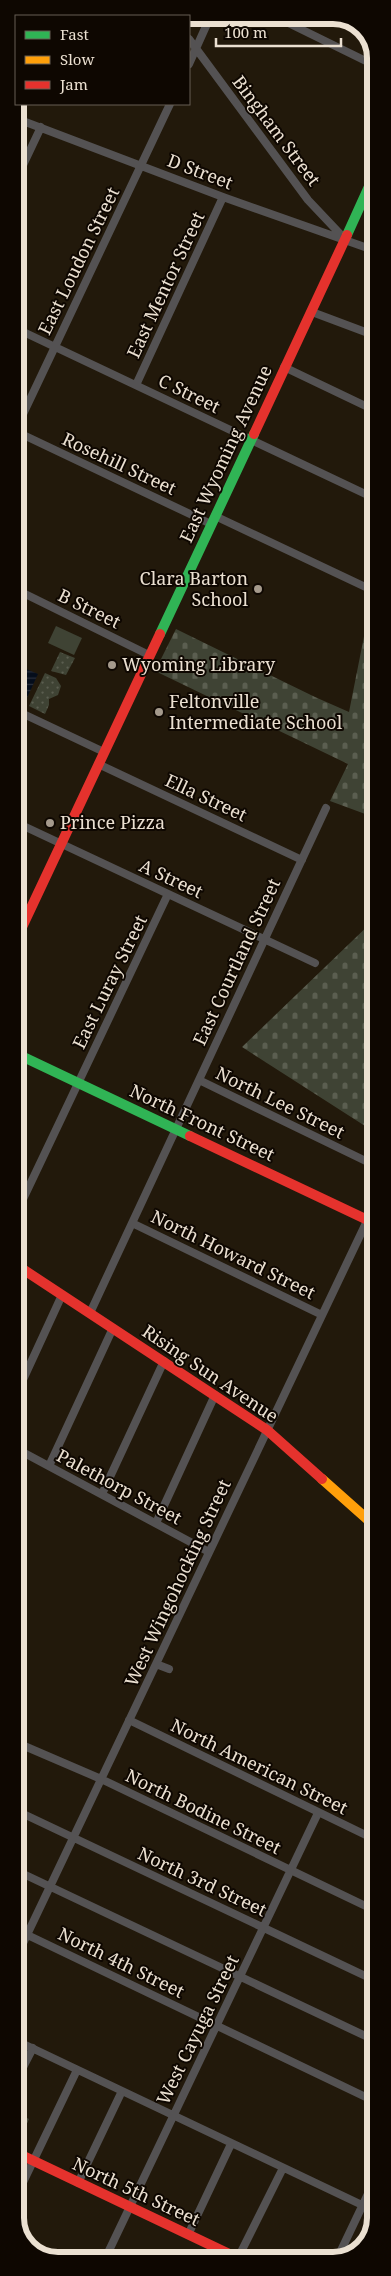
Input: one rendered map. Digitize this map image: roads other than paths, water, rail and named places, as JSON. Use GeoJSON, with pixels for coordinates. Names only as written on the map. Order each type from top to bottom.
{"type":"FeatureCollection","features":[{"type":"Feature","properties":{"kind":"street"},"geometry":{"type":"LineString","coordinates":[[190,62],[208,24]]}},
{"type":"Feature","properties":{"kind":"street"},"geometry":{"type":"LineString","coordinates":[[290,24],[367,62]]}},
{"type":"Feature","properties":{"kind":"street","name":"Bingham Street"},"geometry":{"type":"LineString","coordinates":[[190,40],[308,200],[344,239]]}},
{"type":"Feature","properties":{"kind":"street","name":"East Loudon Street"},"geometry":{"type":"LineString","coordinates":[[24,411],[170,105]]}},
{"type":"Feature","properties":{"kind":"street","name":"D Street"},"geometry":{"type":"LineString","coordinates":[[24,121],[224,197],[367,248]]}},
{"type":"Feature","properties":{"kind":"street"},"geometry":{"type":"LineString","coordinates":[[24,163],[41,128]]}},
{"type":"Feature","properties":{"kind":"street","name":"East Wyoming Avenue"},"geometry":{"type":"LineString","coordinates":[[24,923],[312,312],[367,190]]}},
{"type":"Feature","properties":{"kind":"street","name":"East Mentor Street"},"geometry":{"type":"LineString","coordinates":[[136,385],[224,197]]}},
{"type":"Feature","properties":{"kind":"street"},"geometry":{"type":"LineString","coordinates":[[312,312],[367,333]]}},
{"type":"Feature","properties":{"kind":"street","name":"C Street"},"geometry":{"type":"LineString","coordinates":[[24,332],[367,495]]}},
{"type":"Feature","properties":{"kind":"street"},"geometry":{"type":"LineString","coordinates":[[284,368],[367,407]]}},
{"type":"Feature","properties":{"kind":"street","name":"Rosehill Street"},"geometry":{"type":"LineString","coordinates":[[24,435],[367,588]]}},
{"type":"Feature","properties":{"kind":"street","name":"B Street"},"geometry":{"type":"LineString","coordinates":[[24,593],[149,655]]}},
{"type":"Feature","properties":{"kind":"street"},"geometry":{"type":"LineString","coordinates":[[24,714],[104,752]]}},
{"type":"Feature","properties":{"kind":"street","name":"Ella Street"},"geometry":{"type":"LineString","coordinates":[[98,764],[302,860]]}},
{"type":"Feature","properties":{"kind":"street","name":"East Courtland Street"},"geometry":{"type":"LineString","coordinates":[[90,1313],[326,808]]}},
{"type":"Feature","properties":{"kind":"street","name":"A Street"},"geometry":{"type":"LineString","coordinates":[[24,826],[315,963]]}},
{"type":"Feature","properties":{"kind":"street","name":"East Luray Street"},"geometry":{"type":"LineString","coordinates":[[24,1197],[168,894]]}},
{"type":"Feature","properties":{"kind":"street","name":"North Front Street"},"geometry":{"type":"LineString","coordinates":[[24,1056],[367,1220]]}},
{"type":"Feature","properties":{"kind":"street","name":"North Lee Street"},"geometry":{"type":"LineString","coordinates":[[199,1080],[367,1162]]}},
{"type":"Feature","properties":{"kind":"street","name":"North Howard Street"},"geometry":{"type":"LineString","coordinates":[[132,1223],[322,1315]]}},
{"type":"Feature","properties":{"kind":"street","name":"West Wingohocking Street"},"geometry":{"type":"LineString","coordinates":[[24,1941],[322,1315],[367,1231]]}},
{"type":"Feature","properties":{"kind":"street","name":"Rising Sun Avenue"},"geometry":{"type":"LineString","coordinates":[[24,1270],[267,1430],[367,1519]]}},
{"type":"Feature","properties":{"kind":"street"},"geometry":{"type":"LineString","coordinates":[[24,1378],[62,1295]]}},
{"type":"Feature","properties":{"kind":"street"},"geometry":{"type":"LineString","coordinates":[[48,1466],[113,1328]]}},
{"type":"Feature","properties":{"kind":"street"},"geometry":{"type":"LineString","coordinates":[[102,1494],[164,1361]]}},
{"type":"Feature","properties":{"kind":"street"},"geometry":{"type":"LineString","coordinates":[[156,1523],[215,1395]]}},
{"type":"Feature","properties":{"kind":"street","name":"Palethorp Street"},"geometry":{"type":"LineString","coordinates":[[24,1453],[209,1552]]}},
{"type":"Feature","properties":{"kind":"street"},"geometry":{"type":"LineString","coordinates":[[156,1664],[169,1669]]}},
{"type":"Feature","properties":{"kind":"street","name":"North American Street"},"geometry":{"type":"LineString","coordinates":[[129,1720],[367,1836]]}},
{"type":"Feature","properties":{"kind":"street","name":"North Bodine Street"},"geometry":{"type":"LineString","coordinates":[[24,1746],[101,1780],[367,1907]]}},
{"type":"Feature","properties":{"kind":"street","name":"West Cayuga Street"},"geometry":{"type":"LineString","coordinates":[[108,2252],[318,1813]]}},
{"type":"Feature","properties":{"kind":"street","name":"North 3rd Street"},"geometry":{"type":"LineString","coordinates":[[24,1814],[367,1978]]}},
{"type":"Feature","properties":{"kind":"street"},"geometry":{"type":"LineString","coordinates":[[24,1874],[367,2037]]}},
{"type":"Feature","properties":{"kind":"street","name":"North 4th Street"},"geometry":{"type":"LineString","coordinates":[[24,1934],[367,2098]]}},
{"type":"Feature","properties":{"kind":"street"},"geometry":{"type":"LineString","coordinates":[[24,2044],[362,2205]]}},
{"type":"Feature","properties":{"kind":"street"},"geometry":{"type":"LineString","coordinates":[[24,2066],[33,2048]]}},
{"type":"Feature","properties":{"kind":"street"},"geometry":{"type":"LineString","coordinates":[[24,2181],[77,2070]]}},
{"type":"Feature","properties":{"kind":"street"},"geometry":{"type":"LineString","coordinates":[[78,2183],[122,2092]]}},
{"type":"Feature","properties":{"kind":"street"},"geometry":{"type":"LineString","coordinates":[[188,2235],[231,2144]]}},
{"type":"Feature","properties":{"kind":"street","name":"North 5th Street"},"geometry":{"type":"LineString","coordinates":[[24,2156],[226,2252]]}},
{"type":"Feature","properties":{"kind":"street"},"geometry":{"type":"LineString","coordinates":[[244,2252],[283,2168]]}},
{"type":"Feature","properties":{"kind":"street"},"geometry":{"type":"LineString","coordinates":[[341,2251],[367,2195]]}},
{"type":"Feature","properties":{"kind":"water"},"geometry":{"type":"Polygon","coordinates":[[[24,668],[38,674],[26,700],[24,699],[24,668]]]}},
{"type":"Feature","properties":{"kind":"place","name":"Clara Barton School"},"geometry":{"type":"Point","coordinates":[258,589]}},
{"type":"Feature","properties":{"kind":"place","name":"Wyoming Library"},"geometry":{"type":"Point","coordinates":[112,665]}},
{"type":"Feature","properties":{"kind":"place","name":"Feltonville Intermediate School"},"geometry":{"type":"Point","coordinates":[159,712]}},
{"type":"Feature","properties":{"kind":"place","name":"Prince Pizza"},"geometry":{"type":"Point","coordinates":[50,823]}}]}
